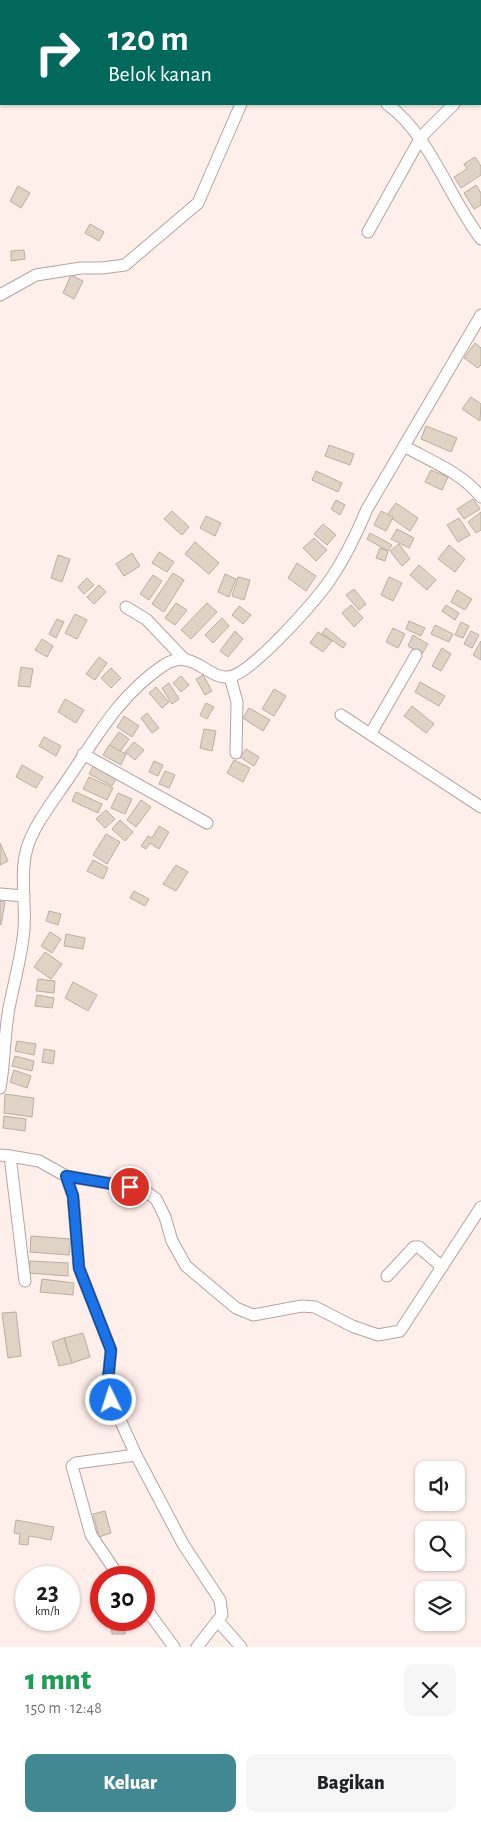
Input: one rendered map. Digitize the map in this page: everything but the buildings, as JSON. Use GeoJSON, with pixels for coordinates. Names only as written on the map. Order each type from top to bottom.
{"type":"FeatureCollection","features":[{"type":"Feature","properties":{"kind":"street"},"geometry":{"type":"LineString","coordinates":[[0,295],[36,275],[81,268],[125,265],[198,203],[241,105]]}},
{"type":"Feature","properties":{"kind":"street"},"geometry":{"type":"LineString","coordinates":[[388,105],[400,113],[421,137],[454,198],[481,239]]}},
{"type":"Feature","properties":{"kind":"street"},"geometry":{"type":"LineString","coordinates":[[368,232],[421,137],[453,105]]}},
{"type":"Feature","properties":{"kind":"street"},"geometry":{"type":"LineString","coordinates":[[0,1088],[5,1060],[9,1010],[24,930],[26,852],[51,802],[101,727],[144,681],[166,664],[185,660],[203,665],[221,677],[230,677],[241,672],[263,654],[295,622],[329,581],[404,446],[481,315]]}},
{"type":"Feature","properties":{"kind":"street"},"geometry":{"type":"LineString","coordinates":[[404,446],[448,468],[471,484],[481,497]]}},
{"type":"Feature","properties":{"kind":"street"},"geometry":{"type":"LineString","coordinates":[[126,607],[146,620],[185,660]]}},
{"type":"Feature","properties":{"kind":"street"},"geometry":{"type":"LineString","coordinates":[[370,733],[416,656]]}},
{"type":"Feature","properties":{"kind":"street"},"geometry":{"type":"LineString","coordinates":[[230,677],[237,702],[236,753]]}},
{"type":"Feature","properties":{"kind":"street"},"geometry":{"type":"LineString","coordinates":[[341,715],[481,807]]}},
{"type":"Feature","properties":{"kind":"street"},"geometry":{"type":"LineString","coordinates":[[83,754],[207,823]]}},
{"type":"Feature","properties":{"kind":"street"},"geometry":{"type":"LineString","coordinates":[[0,894],[24,896]]}},
{"type":"Feature","properties":{"kind":"street"},"geometry":{"type":"LineString","coordinates":[[25,1281],[5,1156],[39,1161],[66,1176],[142,1189],[156,1199],[165,1217],[172,1241],[186,1266],[236,1308],[252,1315],[302,1306],[315,1308],[352,1326],[378,1335],[400,1330],[481,1207]]}},
{"type":"Feature","properties":{"kind":"street"},"geometry":{"type":"LineString","coordinates":[[66,1176],[73,1196],[79,1268],[111,1350],[108,1380],[111,1400],[136,1455],[183,1544],[220,1600],[222,1615],[197,1647]]}},
{"type":"Feature","properties":{"kind":"street"},"geometry":{"type":"LineString","coordinates":[[388,1276],[414,1247],[419,1246],[442,1266]]}},
{"type":"Feature","properties":{"kind":"street"},"geometry":{"type":"LineString","coordinates":[[112,1566],[91,1535],[72,1466],[76,1463],[136,1455]]}},
{"type":"Feature","properties":{"kind":"street"},"geometry":{"type":"LineString","coordinates":[[155,1621],[174,1647]]}},
{"type":"Feature","properties":{"kind":"street"},"geometry":{"type":"LineString","coordinates":[[218,1621],[240,1647]]}},
{"type":"Feature","properties":{"kind":"route"},"geometry":{"type":"LineString","coordinates":[[111,1400],[108,1380],[111,1350],[79,1268],[73,1196],[66,1176],[130,1187]]}}]}
